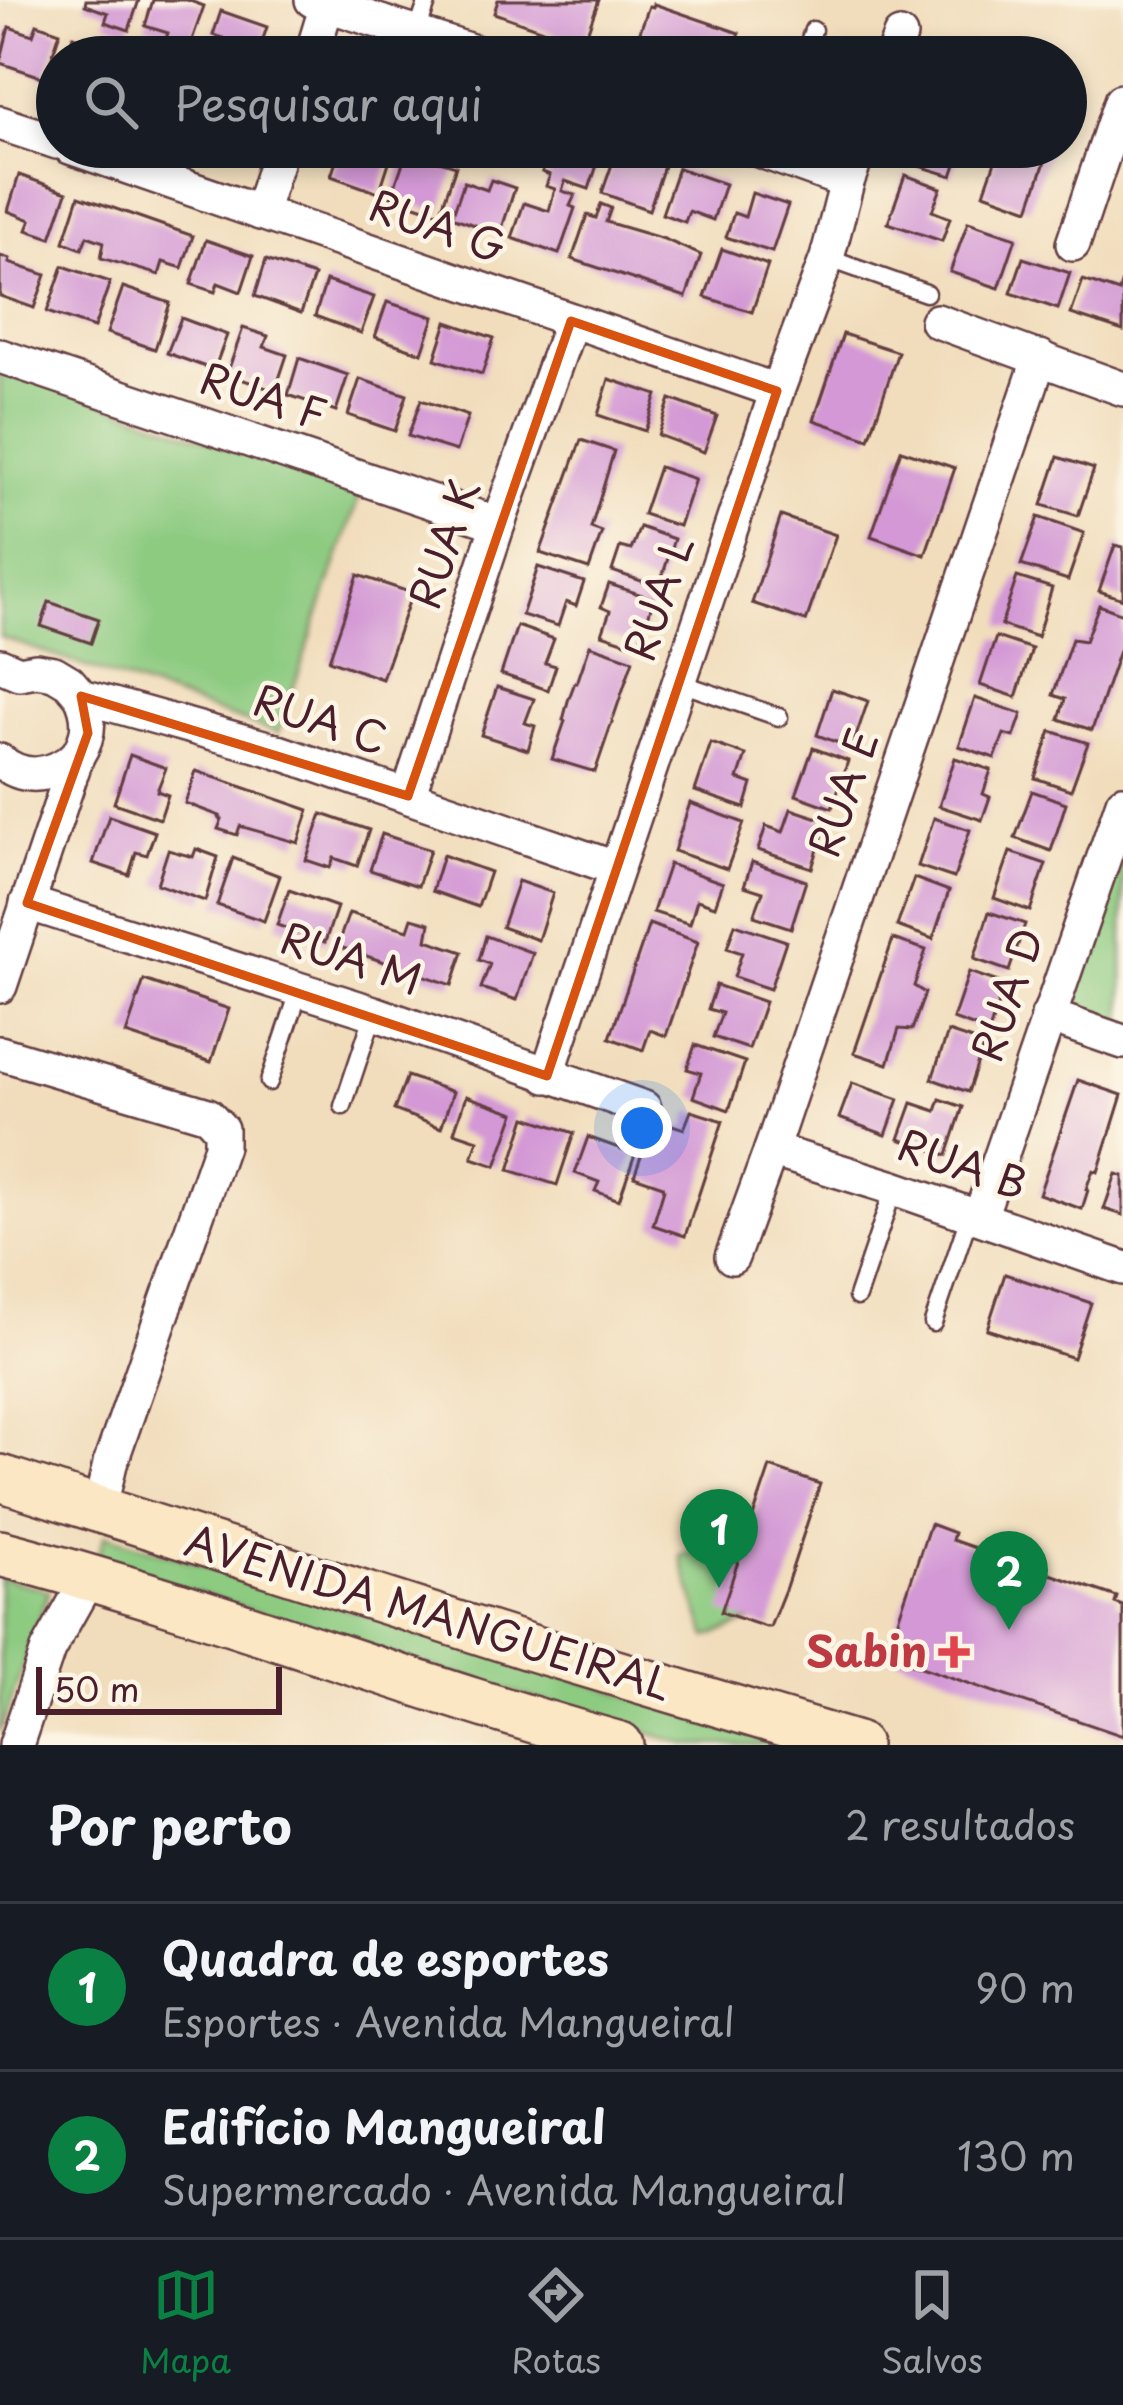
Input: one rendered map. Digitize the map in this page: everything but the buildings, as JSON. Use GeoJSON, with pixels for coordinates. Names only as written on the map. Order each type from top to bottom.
{"type":"FeatureCollection","features":[{"type":"Feature","properties":{"kind":"street"},"geometry":{"type":"LineString","coordinates":[[318,36],[330,4],[423,16],[456,36]]}},
{"type":"Feature","properties":{"kind":"street"},"geometry":{"type":"LineString","coordinates":[[1073,244],[1113,159],[1121,101]]}},
{"type":"Feature","properties":{"kind":"street"},"geometry":{"type":"LineString","coordinates":[[0,122],[36,135]]}},
{"type":"Feature","properties":{"kind":"street","name":"RUA G"},"geometry":{"type":"LineString","coordinates":[[130,168],[777,391]]}},
{"type":"Feature","properties":{"kind":"street"},"geometry":{"type":"LineString","coordinates":[[260,213],[274,168]]}},
{"type":"Feature","properties":{"kind":"street","name":"RUA L"},"geometry":{"type":"LineString","coordinates":[[547,1076],[777,391],[827,258],[853,168]]}},
{"type":"Feature","properties":{"kind":"street"},"geometry":{"type":"LineString","coordinates":[[932,307],[1040,357],[1123,388]]}},
{"type":"Feature","properties":{"kind":"street","name":"RUA K"},"geometry":{"type":"LineString","coordinates":[[407,796],[571,321]]}},
{"type":"Feature","properties":{"kind":"street","name":"RUA F"},"geometry":{"type":"LineString","coordinates":[[0,356],[498,524]]}},
{"type":"Feature","properties":{"kind":"street","name":"RUA E"},"geometry":{"type":"LineString","coordinates":[[732,1257],[1040,357]]}},
{"type":"Feature","properties":{"kind":"street","name":"RUA C"},"geometry":{"type":"LineString","coordinates":[[6,674],[54,673],[81,696],[266,748],[615,868]]}},
{"type":"Feature","properties":{"kind":"street"},"geometry":{"type":"LineString","coordinates":[[0,986],[88,733],[81,696]]}},
{"type":"Feature","properties":{"kind":"street"},"geometry":{"type":"LineString","coordinates":[[0,761],[26,775],[45,774],[77,756]]}},
{"type":"Feature","properties":{"kind":"street","name":"RUA D"},"geometry":{"type":"LineString","coordinates":[[975,1216],[1123,802]]}},
{"type":"Feature","properties":{"kind":"street","name":"RUA M"},"geometry":{"type":"LineString","coordinates":[[27,903],[374,1013],[644,1108]]}},
{"type":"Feature","properties":{"kind":"street"},"geometry":{"type":"LineString","coordinates":[[1048,1016],[1123,1042]]}},
{"type":"Feature","properties":{"kind":"street"},"geometry":{"type":"LineString","coordinates":[[0,1053],[208,1115],[221,1129],[221,1146],[110,1463],[99,1510]]}},
{"type":"Feature","properties":{"kind":"street","name":"RUA B"},"geometry":{"type":"LineString","coordinates":[[771,1150],[1123,1268]]}},
{"type":"Feature","properties":{"kind":"street","name":"AVENIDA MANGUEIRAL"},"geometry":{"type":"LineString","coordinates":[[0,1478],[532,1648],[857,1745]]}},
{"type":"Feature","properties":{"kind":"street","name":"AVENIDA MANGUEIRAL"},"geometry":{"type":"LineString","coordinates":[[0,1553],[89,1577],[507,1714],[620,1745]]}},
{"type":"Feature","properties":{"kind":"street"},"geometry":{"type":"LineString","coordinates":[[16,1745],[48,1650],[89,1577]]}},
{"type":"Feature","properties":{"kind":"street"},"geometry":{"type":"LineString","coordinates":[[336,1656],[356,1627],[358,1605],[352,1590]]}},
{"type":"Feature","properties":{"kind":"street"},"geometry":{"type":"LineString","coordinates":[[507,1714],[513,1668],[532,1648]]}},
{"type":"Feature","properties":{"kind":"lane"},"geometry":{"type":"LineString","coordinates":[[811,36],[813,30]]}},
{"type":"Feature","properties":{"kind":"lane"},"geometry":{"type":"LineString","coordinates":[[827,258],[932,307]]}},
{"type":"Feature","properties":{"kind":"lane"},"geometry":{"type":"LineString","coordinates":[[678,682],[779,717]]}},
{"type":"Feature","properties":{"kind":"lane"},"geometry":{"type":"LineString","coordinates":[[269,1082],[300,989]]}},
{"type":"Feature","properties":{"kind":"lane"},"geometry":{"type":"LineString","coordinates":[[343,1106],[374,1013]]}},
{"type":"Feature","properties":{"kind":"lane"},"geometry":{"type":"LineString","coordinates":[[856,1297],[894,1188]]}},
{"type":"Feature","properties":{"kind":"lane"},"geometry":{"type":"LineString","coordinates":[[933,1323],[975,1216]]}},
{"type":"Feature","properties":{"kind":"highlighted area"},"geometry":{"type":"Polygon","coordinates":[[[571,321],[777,391],[547,1076],[27,903],[88,733],[81,696],[408,796],[571,321]]]}},
{"type":"Feature","properties":{"kind":"green space"},"geometry":{"type":"Polygon","coordinates":[[[0,366],[360,494],[278,733],[0,637],[0,366]]]}},
{"type":"Feature","properties":{"kind":"green space"},"geometry":{"type":"Polygon","coordinates":[[[1123,851],[1123,1025],[1070,1007],[1123,851]]]}},
{"type":"Feature","properties":{"kind":"green space"},"geometry":{"type":"Polygon","coordinates":[[[105,1535],[791,1745],[688,1745],[383,1653],[96,1560],[105,1535]]]}},
{"type":"Feature","properties":{"kind":"green space"},"geometry":{"type":"Polygon","coordinates":[[[731,1541],[758,1619],[707,1637],[680,1556],[731,1541]]]}},
{"type":"Feature","properties":{"kind":"green space"},"geometry":{"type":"Polygon","coordinates":[[[0,1578],[49,1590],[1,1731],[0,1730],[0,1578]]]}},
{"type":"Feature","properties":{"kind":"place","name":"Quadra de esportes"},"geometry":{"type":"Point","coordinates":[719,1588]}},
{"type":"Feature","properties":{"kind":"place","name":"Edifício Mangueiral"},"geometry":{"type":"Point","coordinates":[1009,1630]}},
{"type":"Feature","properties":{"kind":"place","name":"Sabin"},"geometry":{"type":"Point","coordinates":[954,1652]}}]}
